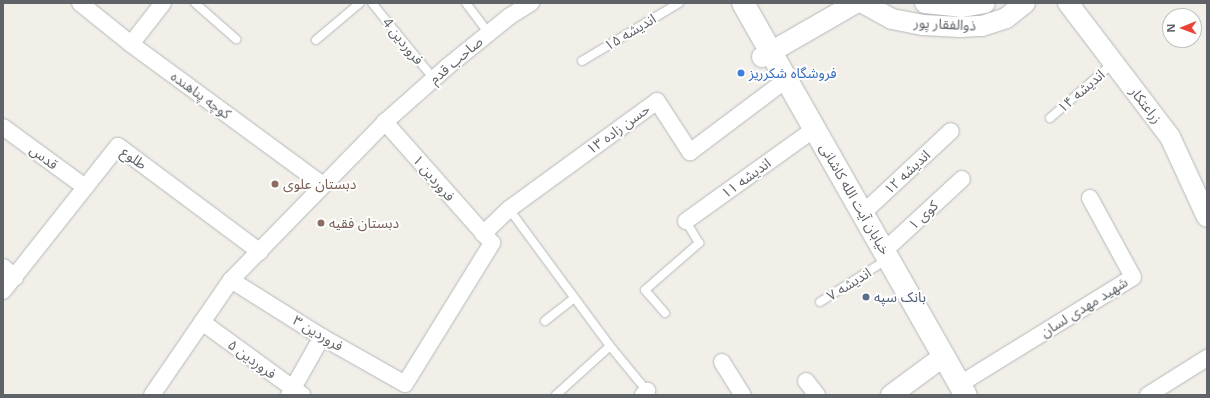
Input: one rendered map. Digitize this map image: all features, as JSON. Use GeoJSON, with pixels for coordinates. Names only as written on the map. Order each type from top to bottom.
{"type":"FeatureCollection","features":[{"type":"Feature","properties":{"kind":"main road","name":"خیابان آیت الله کاشانی"},"geometry":{"type":"LineString","coordinates":[[732,3],[766,54],[862,213],[881,258]]}},
{"type":"Feature","properties":{"kind":"main road","name":"خیابان آیت الله کاشانی"},"geometry":{"type":"LineString","coordinates":[[743,3],[766,54],[778,86],[881,258],[939,360],[960,391]]}},
{"type":"Feature","properties":{"kind":"street","name":"کوچه پناهنده"},"geometry":{"type":"LineString","coordinates":[[80,3],[131,44],[323,185]]}},
{"type":"Feature","properties":{"kind":"street"},"geometry":{"type":"LineString","coordinates":[[131,44],[163,3]]}},
{"type":"Feature","properties":{"kind":"street","name":"صاحب قدم"},"geometry":{"type":"LineString","coordinates":[[152,395],[232,280],[323,185],[385,122],[434,79],[489,33],[531,3]]}},
{"type":"Feature","properties":{"kind":"street"},"geometry":{"type":"LineString","coordinates":[[766,54],[856,3]]}},
{"type":"Feature","properties":{"kind":"street","name":"ذوالفقار پور"},"geometry":{"type":"LineString","coordinates":[[864,3],[892,19],[923,25],[960,27],[982,26],[1006,18],[1025,3]]}},
{"type":"Feature","properties":{"kind":"street","name":"ذوالفقار پور"},"geometry":{"type":"LineString","coordinates":[[925,3],[961,6],[985,3]]}},
{"type":"Feature","properties":{"kind":"street","name":"زراعتکار"},"geometry":{"type":"LineString","coordinates":[[1068,3],[1170,137],[1207,217]]}},
{"type":"Feature","properties":{"kind":"street","name":"حسن زاده ۱۳"},"geometry":{"type":"LineString","coordinates":[[483,234],[509,208],[657,101],[690,152],[778,86]]}},
{"type":"Feature","properties":{"kind":"street","name":"فروردین ۱"},"geometry":{"type":"LineString","coordinates":[[385,122],[483,234]]}},
{"type":"Feature","properties":{"kind":"street","name":"قدس"},"geometry":{"type":"LineString","coordinates":[[3,127],[85,187]]}},
{"type":"Feature","properties":{"kind":"street","name":"اندیشه ۱۲"},"geometry":{"type":"LineString","coordinates":[[862,213],[951,131]]}},
{"type":"Feature","properties":{"kind":"street","name":"اندیشه ۱۱"},"geometry":{"type":"LineString","coordinates":[[686,221],[806,135]]}},
{"type":"Feature","properties":{"kind":"street","name":"طلوع"},"geometry":{"type":"LineString","coordinates":[[3,291],[9,272],[85,187],[118,146],[260,252]]}},
{"type":"Feature","properties":{"kind":"street","name":"کوی ۱"},"geometry":{"type":"LineString","coordinates":[[881,258],[962,179]]}},
{"type":"Feature","properties":{"kind":"street","name":"شهید مهدی لسان"},"geometry":{"type":"LineString","coordinates":[[960,391],[1133,277],[1090,198]]}},
{"type":"Feature","properties":{"kind":"street","name":"فروردین ۳"},"geometry":{"type":"LineString","coordinates":[[232,280],[322,337],[405,384],[492,243],[483,234]]}},
{"type":"Feature","properties":{"kind":"street","name":"فروردین ۵"},"geometry":{"type":"LineString","coordinates":[[202,322],[295,393]]}},
{"type":"Feature","properties":{"kind":"street"},"geometry":{"type":"LineString","coordinates":[[295,393],[322,337]]}},
{"type":"Feature","properties":{"kind":"street"},"geometry":{"type":"LineString","coordinates":[[1148,395],[1207,358]]}},
{"type":"Feature","properties":{"kind":"street"},"geometry":{"type":"LineString","coordinates":[[891,395],[939,360]]}},
{"type":"Feature","properties":{"kind":"street"},"geometry":{"type":"LineString","coordinates":[[722,362],[743,395]]}},
{"type":"Feature","properties":{"kind":"street"},"geometry":{"type":"LineString","coordinates":[[806,381],[817,395]]}},
{"type":"Feature","properties":{"kind":"lane"},"geometry":{"type":"LineString","coordinates":[[195,3],[236,39]]}},
{"type":"Feature","properties":{"kind":"lane"},"geometry":{"type":"LineString","coordinates":[[316,40],[360,3]]}},
{"type":"Feature","properties":{"kind":"lane","name":"فروردین 4"},"geometry":{"type":"LineString","coordinates":[[372,3],[434,79]]}},
{"type":"Feature","properties":{"kind":"lane"},"geometry":{"type":"LineString","coordinates":[[466,3],[489,33]]}},
{"type":"Feature","properties":{"kind":"lane","name":"اندیشه ۱۵"},"geometry":{"type":"LineString","coordinates":[[582,61],[679,3]]}},
{"type":"Feature","properties":{"kind":"lane","name":"اندیشه ۱۴"},"geometry":{"type":"LineString","coordinates":[[1050,118],[1113,63]]}},
{"type":"Feature","properties":{"kind":"lane"},"geometry":{"type":"LineString","coordinates":[[509,208],[645,393]]}},
{"type":"Feature","properties":{"kind":"lane"},"geometry":{"type":"LineString","coordinates":[[665,313],[645,290],[699,243],[686,221]]}},
{"type":"Feature","properties":{"kind":"lane","name":"اندیشه ۷"},"geometry":{"type":"LineString","coordinates":[[820,302],[881,258]]}},
{"type":"Feature","properties":{"kind":"lane"},"geometry":{"type":"LineString","coordinates":[[545,321],[574,298]]}},
{"type":"Feature","properties":{"kind":"lane"},"geometry":{"type":"LineString","coordinates":[[556,395],[610,346]]}},
{"type":"Feature","properties":{"kind":"place","name":"فروشگاه شکرریز"},"geometry":{"type":"Point","coordinates":[741,73]}},
{"type":"Feature","properties":{"kind":"place","name":"دبستان علوی"},"geometry":{"type":"Point","coordinates":[275,184]}},
{"type":"Feature","properties":{"kind":"place","name":"دبستان فقیه"},"geometry":{"type":"Point","coordinates":[321,223]}},
{"type":"Feature","properties":{"kind":"place","name":"بانک سپه"},"geometry":{"type":"Point","coordinates":[866,297]}}]}
